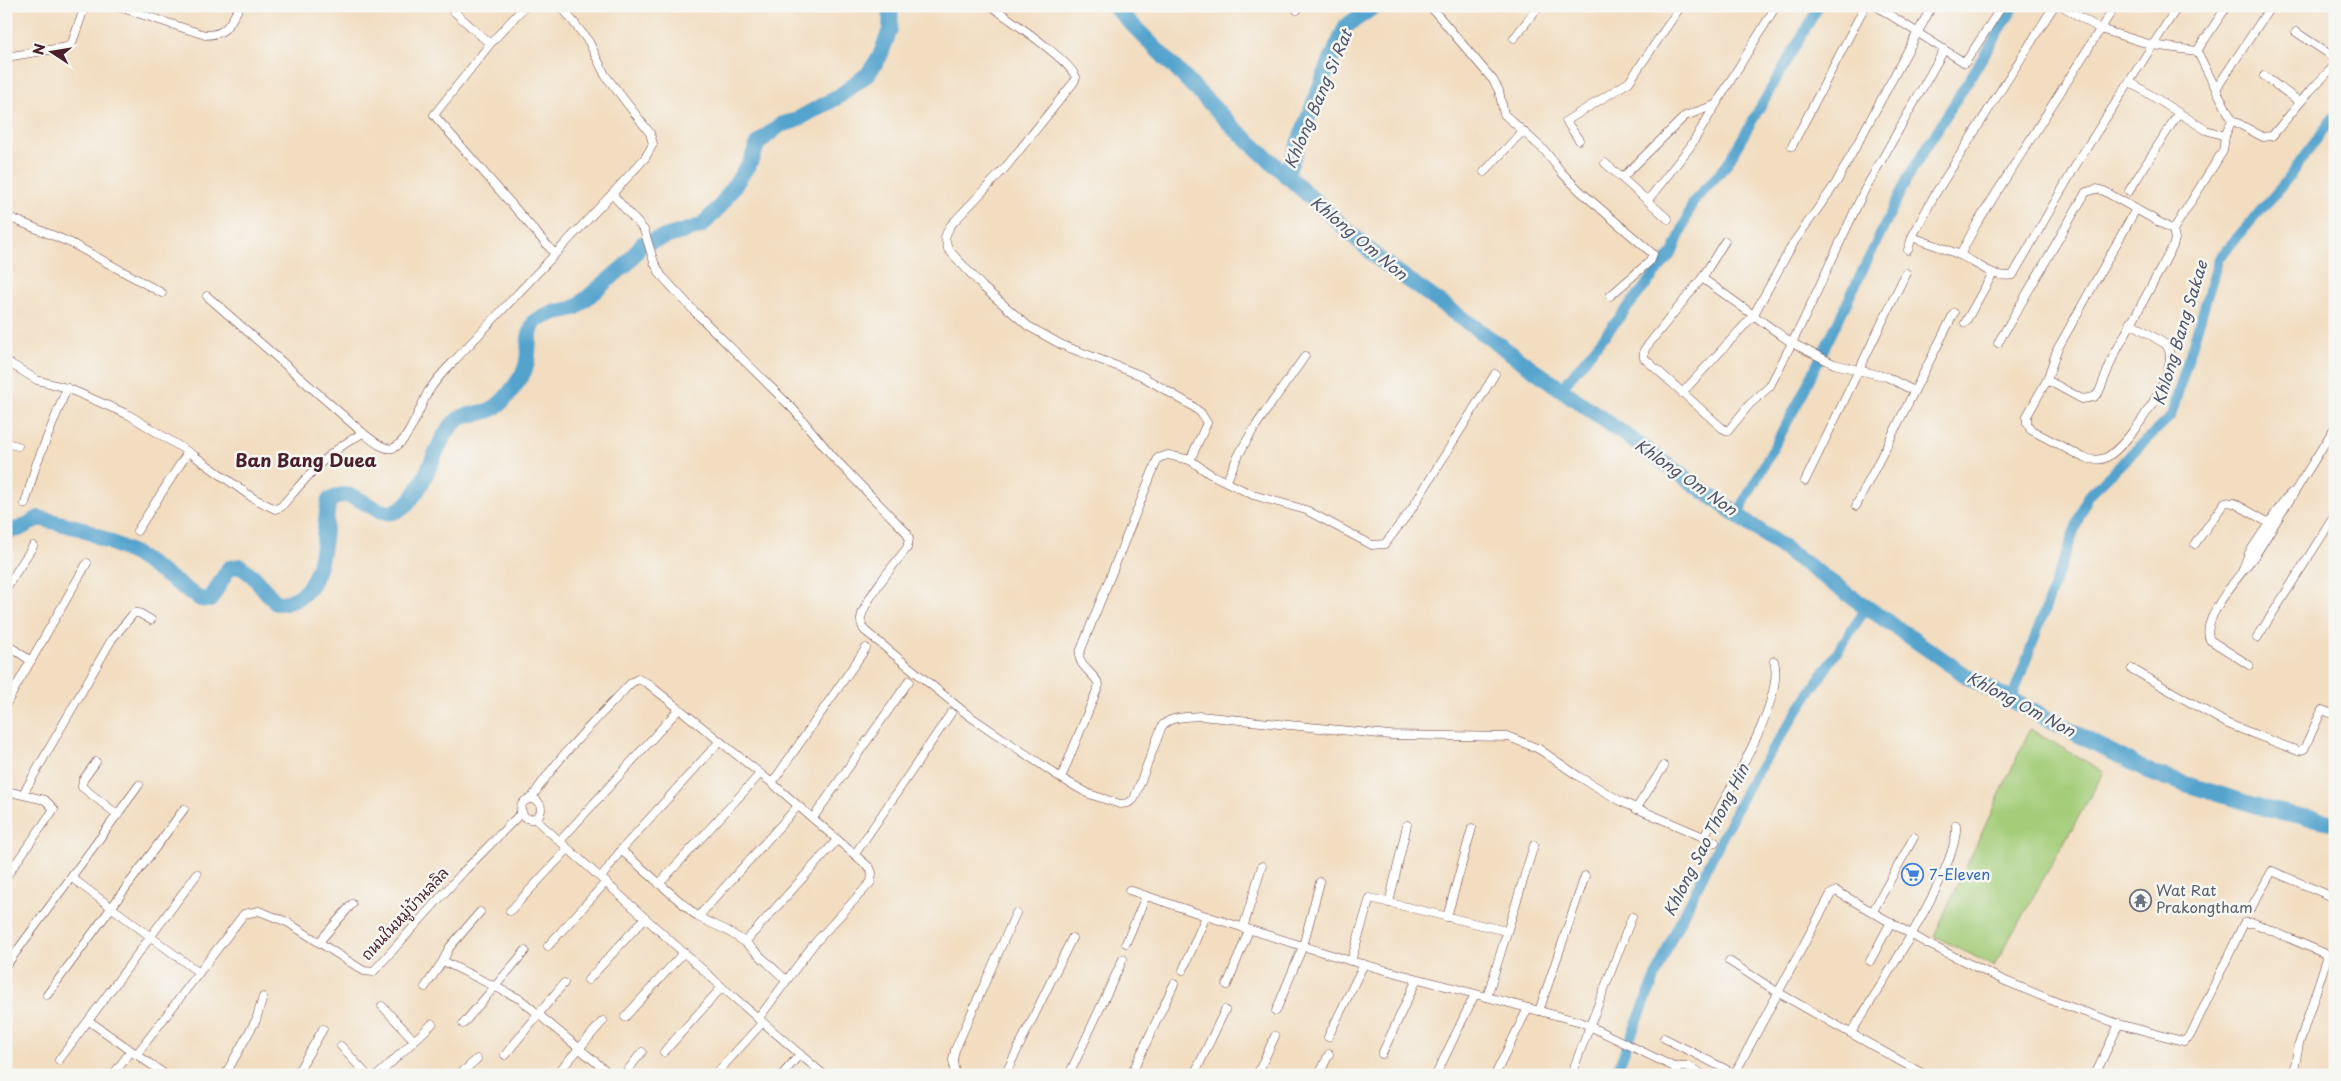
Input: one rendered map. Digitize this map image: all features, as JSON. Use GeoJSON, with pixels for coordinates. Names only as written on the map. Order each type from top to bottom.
{"type":"FeatureCollection","features":[{"type":"Feature","properties":{"kind":"street"},"geometry":{"type":"LineString","coordinates":[[6,57],[67,47],[72,43],[85,6]]}},
{"type":"Feature","properties":{"kind":"street"},"geometry":{"type":"LineString","coordinates":[[116,6],[205,35],[217,35],[226,28],[240,6]]}},
{"type":"Feature","properties":{"kind":"street"},"geometry":{"type":"LineString","coordinates":[[448,6],[490,44]]}},
{"type":"Feature","properties":{"kind":"street"},"geometry":{"type":"LineString","coordinates":[[525,6],[490,44],[434,115],[554,253]]}},
{"type":"Feature","properties":{"kind":"street"},"geometry":{"type":"LineString","coordinates":[[207,296],[362,433],[384,448],[393,448],[400,443],[412,427],[429,392],[439,378],[645,158],[653,144],[650,133],[605,75],[589,42],[560,6]]}},
{"type":"Feature","properties":{"kind":"street"},"geometry":{"type":"LineString","coordinates":[[991,6],[1047,48],[1073,71],[1076,76],[1074,82],[1022,149],[950,226],[945,237],[948,249],[983,288],[1028,326],[1062,345],[1140,375],[1172,393],[1201,413],[1207,423],[1190,460]]}},
{"type":"Feature","properties":{"kind":"street"},"geometry":{"type":"LineString","coordinates":[[1430,6],[1493,80],[1499,91],[1504,114],[1545,151],[1562,173],[1580,191],[1653,254],[1649,262],[1610,296]]}},
{"type":"Feature","properties":{"kind":"street"},"geometry":{"type":"LineString","coordinates":[[1514,38],[1539,6]]}},
{"type":"Feature","properties":{"kind":"street"},"geometry":{"type":"LineString","coordinates":[[1579,140],[1566,121],[1629,82],[1681,6]]}},
{"type":"Feature","properties":{"kind":"street"},"geometry":{"type":"LineString","coordinates":[[1648,200],[1690,147],[1776,6]]}},
{"type":"Feature","properties":{"kind":"street"},"geometry":{"type":"LineString","coordinates":[[1792,146],[1865,6]]}},
{"type":"Feature","properties":{"kind":"street"},"geometry":{"type":"LineString","coordinates":[[1876,6],[1965,63],[2002,6]]}},
{"type":"Feature","properties":{"kind":"street"},"geometry":{"type":"LineString","coordinates":[[1682,393],[1752,316],[1794,242],[1836,184],[1916,31],[1932,6]]}},
{"type":"Feature","properties":{"kind":"street"},"geometry":{"type":"LineString","coordinates":[[1908,250],[1912,237],[1934,196],[2054,6]]}},
{"type":"Feature","properties":{"kind":"street"},"geometry":{"type":"LineString","coordinates":[[2062,6],[2100,29],[2152,45],[2196,52]]}},
{"type":"Feature","properties":{"kind":"street"},"geometry":{"type":"LineString","coordinates":[[1960,255],[1976,225],[2115,6]]}},
{"type":"Feature","properties":{"kind":"street"},"geometry":{"type":"LineString","coordinates":[[1912,237],[1960,255],[1993,273],[2008,277],[2018,271],[2080,158],[2178,6]]}},
{"type":"Feature","properties":{"kind":"street"},"geometry":{"type":"LineString","coordinates":[[2196,52],[2227,6]]}},
{"type":"Feature","properties":{"kind":"street"},"geometry":{"type":"LineString","coordinates":[[2216,89],[2271,6]]}},
{"type":"Feature","properties":{"kind":"street"},"geometry":{"type":"LineString","coordinates":[[2296,32],[2335,58]]}},
{"type":"Feature","properties":{"kind":"street"},"geometry":{"type":"LineString","coordinates":[[1725,241],[1702,278],[1644,350],[1644,358],[1722,428],[1728,431],[1734,426],[1749,405],[1770,386],[1864,191],[1944,50]]}},
{"type":"Feature","properties":{"kind":"street"},"geometry":{"type":"LineString","coordinates":[[2196,52],[2232,120],[2267,138],[2272,136],[2300,102],[2335,65]]}},
{"type":"Feature","properties":{"kind":"street"},"geometry":{"type":"LineString","coordinates":[[2264,76],[2300,102]]}},
{"type":"Feature","properties":{"kind":"street"},"geometry":{"type":"LineString","coordinates":[[2130,82],[2206,130],[2225,136]]}},
{"type":"Feature","properties":{"kind":"street"},"geometry":{"type":"LineString","coordinates":[[1622,178],[1685,116],[1715,105]]}},
{"type":"Feature","properties":{"kind":"street"},"geometry":{"type":"LineString","coordinates":[[2129,191],[2178,114]]}},
{"type":"Feature","properties":{"kind":"street"},"geometry":{"type":"LineString","coordinates":[[2047,380],[2082,399],[2094,397],[2099,392],[2130,322],[2173,246],[2175,240],[2173,230],[2223,151],[2225,136],[2232,120]]}},
{"type":"Feature","properties":{"kind":"street"},"geometry":{"type":"LineString","coordinates":[[1484,172],[1522,132]]}},
{"type":"Feature","properties":{"kind":"street"},"geometry":{"type":"LineString","coordinates":[[1605,163],[1668,219]]}},
{"type":"Feature","properties":{"kind":"street"},"geometry":{"type":"LineString","coordinates":[[1998,343],[2086,192],[2097,189],[2173,230]]}},
{"type":"Feature","properties":{"kind":"street"},"geometry":{"type":"LineString","coordinates":[[612,194],[644,230],[661,275],[696,313],[718,332],[794,410],[834,458],[907,533],[909,539],[907,548],[870,599],[861,617],[861,624],[864,630],[968,715],[1061,778],[1089,794],[1120,804],[1128,802],[1134,798],[1141,784],[1159,734],[1166,721],[1200,716],[1390,735],[1508,738],[1539,749],[1578,776],[1636,809],[1715,842]]}},
{"type":"Feature","properties":{"kind":"street"},"geometry":{"type":"LineString","coordinates":[[2130,322],[2170,348],[2170,360],[2165,379],[2136,430],[2108,457],[2093,460],[2084,458],[2028,427],[2027,416],[2047,380],[2058,350],[2136,209]]}},
{"type":"Feature","properties":{"kind":"street"},"geometry":{"type":"LineString","coordinates":[[6,216],[71,243],[162,293]]}},
{"type":"Feature","properties":{"kind":"street"},"geometry":{"type":"LineString","coordinates":[[1964,323],[1993,273]]}},
{"type":"Feature","properties":{"kind":"street"},"geometry":{"type":"LineString","coordinates":[[1805,481],[1906,274]]}},
{"type":"Feature","properties":{"kind":"street"},"geometry":{"type":"LineString","coordinates":[[1702,278],[1752,316],[1792,343],[1834,364],[1896,380],[1914,391]]}},
{"type":"Feature","properties":{"kind":"street"},"geometry":{"type":"LineString","coordinates":[[1856,506],[1954,313]]}},
{"type":"Feature","properties":{"kind":"street"},"geometry":{"type":"LineString","coordinates":[[1227,480],[1232,467],[1255,428],[1305,356]]}},
{"type":"Feature","properties":{"kind":"street"},"geometry":{"type":"LineString","coordinates":[[6,361],[38,380],[67,388],[129,415],[188,452],[253,498],[276,509],[281,507],[320,461],[362,433]]}},
{"type":"Feature","properties":{"kind":"street"},"geometry":{"type":"LineString","coordinates":[[1061,778],[1099,686],[1097,678],[1078,658],[1158,458],[1168,455],[1190,460],[1210,474],[1227,480],[1252,495],[1306,510],[1372,545],[1380,546],[1385,544],[1411,510],[1495,374]]}},
{"type":"Feature","properties":{"kind":"street"},"geometry":{"type":"LineString","coordinates":[[25,504],[36,465],[67,388]]}},
{"type":"Feature","properties":{"kind":"street"},"geometry":{"type":"LineString","coordinates":[[2242,570],[2245,560],[2269,523],[2285,499],[2293,492],[2335,427]]}},
{"type":"Feature","properties":{"kind":"street"},"geometry":{"type":"LineString","coordinates":[[6,443],[18,446]]}},
{"type":"Feature","properties":{"kind":"street"},"geometry":{"type":"LineString","coordinates":[[137,531],[188,452]]}},
{"type":"Feature","properties":{"kind":"street"},"geometry":{"type":"LineString","coordinates":[[2249,665],[2210,640],[2207,635],[2209,622],[2242,570],[2256,554],[2291,500],[2293,492]]}},
{"type":"Feature","properties":{"kind":"street"},"geometry":{"type":"LineString","coordinates":[[2195,544],[2225,502],[2234,503],[2269,523]]}},
{"type":"Feature","properties":{"kind":"street"},"geometry":{"type":"LineString","coordinates":[[2257,638],[2335,515]]}},
{"type":"Feature","properties":{"kind":"street"},"geometry":{"type":"LineString","coordinates":[[6,588],[33,546]]}},
{"type":"Feature","properties":{"kind":"street"},"geometry":{"type":"LineString","coordinates":[[6,704],[87,563]]}},
{"type":"Feature","properties":{"kind":"street"},"geometry":{"type":"LineString","coordinates":[[23,794],[112,639],[129,616],[134,613],[139,613],[150,620]]}},
{"type":"Feature","properties":{"kind":"street"},"geometry":{"type":"LineString","coordinates":[[6,644],[31,661]]}},
{"type":"Feature","properties":{"kind":"street"},"geometry":{"type":"LineString","coordinates":[[772,783],[866,648]]}},
{"type":"Feature","properties":{"kind":"street"},"geometry":{"type":"LineString","coordinates":[[1704,837],[1764,722],[1775,682],[1776,670],[1774,661]]}},
{"type":"Feature","properties":{"kind":"street"},"geometry":{"type":"LineString","coordinates":[[2132,669],[2228,724],[2298,751],[2304,750],[2322,710],[2335,715]]}},
{"type":"Feature","properties":{"kind":"street"},"geometry":{"type":"LineString","coordinates":[[715,1075],[760,1021],[786,980],[813,945],[871,882],[872,873],[870,868],[855,854],[772,783],[647,683],[638,680],[631,683],[556,764],[531,799],[524,802],[522,812],[527,818],[534,818],[722,988],[760,1021],[824,1075]]}},
{"type":"Feature","properties":{"kind":"street"},"geometry":{"type":"LineString","coordinates":[[813,818],[909,681]]}},
{"type":"Feature","properties":{"kind":"street"},"geometry":{"type":"LineString","coordinates":[[560,841],[679,709]]}},
{"type":"Feature","properties":{"kind":"street"},"geometry":{"type":"LineString","coordinates":[[855,854],[951,713]]}},
{"type":"Feature","properties":{"kind":"street"},"geometry":{"type":"LineString","coordinates":[[548,946],[603,880],[621,850],[719,742]]}},
{"type":"Feature","properties":{"kind":"street"},"geometry":{"type":"LineString","coordinates":[[96,762],[83,780],[82,787],[118,815]]}},
{"type":"Feature","properties":{"kind":"street"},"geometry":{"type":"LineString","coordinates":[[1636,809],[1664,766]]}},
{"type":"Feature","properties":{"kind":"street"},"geometry":{"type":"LineString","coordinates":[[660,884],[760,774]]}},
{"type":"Feature","properties":{"kind":"street"},"geometry":{"type":"LineString","coordinates":[[8,963],[139,786]]}},
{"type":"Feature","properties":{"kind":"street"},"geometry":{"type":"LineString","coordinates":[[6,791],[45,800],[53,807],[54,813],[6,877]]}},
{"type":"Feature","properties":{"kind":"street"},"geometry":{"type":"LineString","coordinates":[[531,799],[540,806],[539,813],[534,818]]}},
{"type":"Feature","properties":{"kind":"street"},"geometry":{"type":"LineString","coordinates":[[698,917],[798,806]]}},
{"type":"Feature","properties":{"kind":"street"},"geometry":{"type":"LineString","coordinates":[[46,995],[184,809]]}},
{"type":"Feature","properties":{"kind":"street","name":"ถนนในหมู่บ้านลลิล"},"geometry":{"type":"LineString","coordinates":[[113,1075],[134,1053],[235,923],[249,911],[259,911],[287,922],[364,971],[373,972],[465,870],[522,812]]}},
{"type":"Feature","properties":{"kind":"street"},"geometry":{"type":"LineString","coordinates":[[1389,902],[1407,825]]}},
{"type":"Feature","properties":{"kind":"street"},"geometry":{"type":"LineString","coordinates":[[1851,1033],[1911,934],[1935,890],[1955,842],[1956,825]]}},
{"type":"Feature","properties":{"kind":"street"},"geometry":{"type":"LineString","coordinates":[[1447,917],[1472,828]]}},
{"type":"Feature","properties":{"kind":"street"},"geometry":{"type":"LineString","coordinates":[[1873,911],[1914,837]]}},
{"type":"Feature","properties":{"kind":"street"},"geometry":{"type":"LineString","coordinates":[[745,942],[837,840]]}},
{"type":"Feature","properties":{"kind":"street"},"geometry":{"type":"LineString","coordinates":[[1487,997],[1534,845]]}},
{"type":"Feature","properties":{"kind":"street"},"geometry":{"type":"LineString","coordinates":[[510,911],[568,849]]}},
{"type":"Feature","properties":{"kind":"street"},"geometry":{"type":"LineString","coordinates":[[621,850],[698,917],[726,930],[745,942],[786,980]]}},
{"type":"Feature","properties":{"kind":"street"},"geometry":{"type":"LineString","coordinates":[[1226,985],[1246,929],[1262,866]]}},
{"type":"Feature","properties":{"kind":"street"},"geometry":{"type":"LineString","coordinates":[[2251,908],[2272,870],[2335,898]]}},
{"type":"Feature","properties":{"kind":"street"},"geometry":{"type":"LineString","coordinates":[[59,1060],[197,874]]}},
{"type":"Feature","properties":{"kind":"street"},"geometry":{"type":"LineString","coordinates":[[1539,1011],[1585,876]]}},
{"type":"Feature","properties":{"kind":"street"},"geometry":{"type":"LineString","coordinates":[[72,878],[198,972]]}},
{"type":"Feature","properties":{"kind":"street"},"geometry":{"type":"LineString","coordinates":[[1276,1011],[1303,946],[1320,882]]}},
{"type":"Feature","properties":{"kind":"street"},"geometry":{"type":"LineString","coordinates":[[1129,890],[1246,929],[1351,961],[1591,1026],[1640,1050],[1676,1071],[1690,1067],[1703,1075]]}},
{"type":"Feature","properties":{"kind":"street"},"geometry":{"type":"LineString","coordinates":[[1664,1038],[1734,1074],[1833,892],[1839,892],[1911,934],[2003,980],[2056,1002],[2119,1024],[2179,1040],[2187,1039],[2244,923],[2254,923],[2331,957],[2299,1044],[2294,1075]]}},
{"type":"Feature","properties":{"kind":"street"},"geometry":{"type":"LineString","coordinates":[[1126,942],[1146,896]]}},
{"type":"Feature","properties":{"kind":"street"},"geometry":{"type":"LineString","coordinates":[[1351,961],[1370,898],[1506,931]]}},
{"type":"Feature","properties":{"kind":"street"},"geometry":{"type":"LineString","coordinates":[[320,942],[352,904]]}},
{"type":"Feature","properties":{"kind":"street"},"geometry":{"type":"LineString","coordinates":[[425,987],[443,961],[448,948],[480,912]]}},
{"type":"Feature","properties":{"kind":"street"},"geometry":{"type":"LineString","coordinates":[[955,1075],[953,1060],[955,1050],[1016,913]]}},
{"type":"Feature","properties":{"kind":"street"},"geometry":{"type":"LineString","coordinates":[[1183,970],[1206,916]]}},
{"type":"Feature","properties":{"kind":"street"},"geometry":{"type":"LineString","coordinates":[[1571,1075],[1632,917]]}},
{"type":"Feature","properties":{"kind":"street"},"geometry":{"type":"LineString","coordinates":[[588,980],[645,918]]}},
{"type":"Feature","properties":{"kind":"street"},"geometry":{"type":"LineString","coordinates":[[1870,961],[1891,922]]}},
{"type":"Feature","properties":{"kind":"street"},"geometry":{"type":"LineString","coordinates":[[1005,1075],[1072,938]]}},
{"type":"Feature","properties":{"kind":"street"},"geometry":{"type":"LineString","coordinates":[[463,1024],[493,986],[525,951]]}},
{"type":"Feature","properties":{"kind":"street"},"geometry":{"type":"LineString","coordinates":[[625,1017],[684,952]]}},
{"type":"Feature","properties":{"kind":"street"},"geometry":{"type":"LineString","coordinates":[[1069,1075],[1123,959]]}},
{"type":"Feature","properties":{"kind":"street"},"geometry":{"type":"LineString","coordinates":[[443,961],[520,999],[611,1075]]}},
{"type":"Feature","properties":{"kind":"street"},"geometry":{"type":"LineString","coordinates":[[1729,962],[1779,993],[1925,1075]]}},
{"type":"Feature","properties":{"kind":"street"},"geometry":{"type":"LineString","coordinates":[[1328,1037],[1364,964]]}},
{"type":"Feature","properties":{"kind":"street"},"geometry":{"type":"LineString","coordinates":[[1382,1054],[1417,979]]}},
{"type":"Feature","properties":{"kind":"street"},"geometry":{"type":"LineString","coordinates":[[505,1055],[564,983]]}},
{"type":"Feature","properties":{"kind":"street"},"geometry":{"type":"LineString","coordinates":[[1131,1075],[1174,984]]}},
{"type":"Feature","properties":{"kind":"street"},"geometry":{"type":"LineString","coordinates":[[664,1052],[722,988]]}},
{"type":"Feature","properties":{"kind":"street"},"geometry":{"type":"LineString","coordinates":[[1436,1075],[1475,994]]}},
{"type":"Feature","properties":{"kind":"street"},"geometry":{"type":"LineString","coordinates":[[225,1075],[256,1020],[263,997]]}},
{"type":"Feature","properties":{"kind":"street"},"geometry":{"type":"LineString","coordinates":[[382,1006],[414,1040]]}},
{"type":"Feature","properties":{"kind":"street"},"geometry":{"type":"LineString","coordinates":[[1495,1075],[1528,1008]]}},
{"type":"Feature","properties":{"kind":"street"},"geometry":{"type":"LineString","coordinates":[[1194,1075],[1225,1010]]}},
{"type":"Feature","properties":{"kind":"street"},"geometry":{"type":"LineString","coordinates":[[89,1021],[166,1075]]}},
{"type":"Feature","properties":{"kind":"street"},"geometry":{"type":"LineString","coordinates":[[556,1075],[603,1021]]}},
{"type":"Feature","properties":{"kind":"street"},"geometry":{"type":"LineString","coordinates":[[378,1075],[432,1024]]}},
{"type":"Feature","properties":{"kind":"street"},"geometry":{"type":"LineString","coordinates":[[2095,1075],[2119,1024]]}},
{"type":"Feature","properties":{"kind":"street"},"geometry":{"type":"LineString","coordinates":[[296,1075],[322,1029]]}},
{"type":"Feature","properties":{"kind":"street"},"geometry":{"type":"LineString","coordinates":[[1257,1075],[1275,1036]]}},
{"type":"Feature","properties":{"kind":"street"},"geometry":{"type":"LineString","coordinates":[[341,1046],[366,1075]]}},
{"type":"Feature","properties":{"kind":"street"},"geometry":{"type":"LineString","coordinates":[[624,1075],[642,1052]]}},
{"type":"Feature","properties":{"kind":"street"},"geometry":{"type":"LineString","coordinates":[[782,1075],[800,1054]]}},
{"type":"Feature","properties":{"kind":"street"},"geometry":{"type":"LineString","coordinates":[[1319,1075],[1328,1054]]}},
{"type":"Feature","properties":{"kind":"street"},"geometry":{"type":"LineString","coordinates":[[459,1075],[477,1059]]}},
{"type":"Feature","properties":{"kind":"green space"},"geometry":{"type":"Polygon","coordinates":[[[2030,729],[2104,772],[1994,966],[1934,936],[2030,729]]]}},
{"type":"Feature","properties":{"kind":"waterway"},"geometry":{"type":"LineString","coordinates":[[6,531],[19,529],[39,518],[83,529],[135,554],[200,599],[210,600],[229,568],[240,566],[253,576],[276,603],[293,600],[305,592],[313,580],[319,565],[329,500],[341,495],[350,496],[376,509],[389,513],[406,505],[422,483],[440,443],[454,423],[463,417],[487,411],[496,406],[505,399],[516,384],[526,367],[529,338],[535,321],[553,313],[575,308],[627,264],[642,244],[701,226],[719,208],[751,161],[758,143],[780,125],[794,121],[838,97],[868,74],[880,56],[890,30],[891,6]]}},
{"type":"Feature","properties":{"kind":"waterway","name":"Khlong Om Non"},"geometry":{"type":"LineString","coordinates":[[1114,6],[1234,128],[1379,259],[1852,597],[1971,679],[2156,775],[2271,810],[2335,823]]}},
{"type":"Feature","properties":{"kind":"waterway","name":"Khlong Bang Si Rat"},"geometry":{"type":"LineString","coordinates":[[1286,176],[1323,79],[1346,26],[1375,6]]}},
{"type":"Feature","properties":{"kind":"waterway"},"geometry":{"type":"LineString","coordinates":[[1561,389],[1673,252],[1693,202],[1726,166],[1819,6]]}},
{"type":"Feature","properties":{"kind":"waterway"},"geometry":{"type":"LineString","coordinates":[[1737,515],[1801,397],[1908,177],[2015,6]]}},
{"type":"Feature","properties":{"kind":"waterway","name":"Khlong Bang Sakae"},"geometry":{"type":"LineString","coordinates":[[2011,701],[2087,497],[2171,416],[2219,258],[2282,186],[2335,115]]}},
{"type":"Feature","properties":{"kind":"waterway","name":"Khlong Sao Thong Hin"},"geometry":{"type":"LineString","coordinates":[[1615,1075],[1670,942],[1749,784],[1867,607]]}},
{"type":"Feature","properties":{"kind":"place","name":"7-Eleven"},"geometry":{"type":"Point","coordinates":[1913,875]}},
{"type":"Feature","properties":{"kind":"place","name":"Wat Rat Prakongtham"},"geometry":{"type":"Point","coordinates":[2140,900]}},
{"type":"Feature","properties":{"kind":"district","name":"Ban Bang Duea"},"geometry":{"type":"Point","coordinates":[306,461]}}]}
